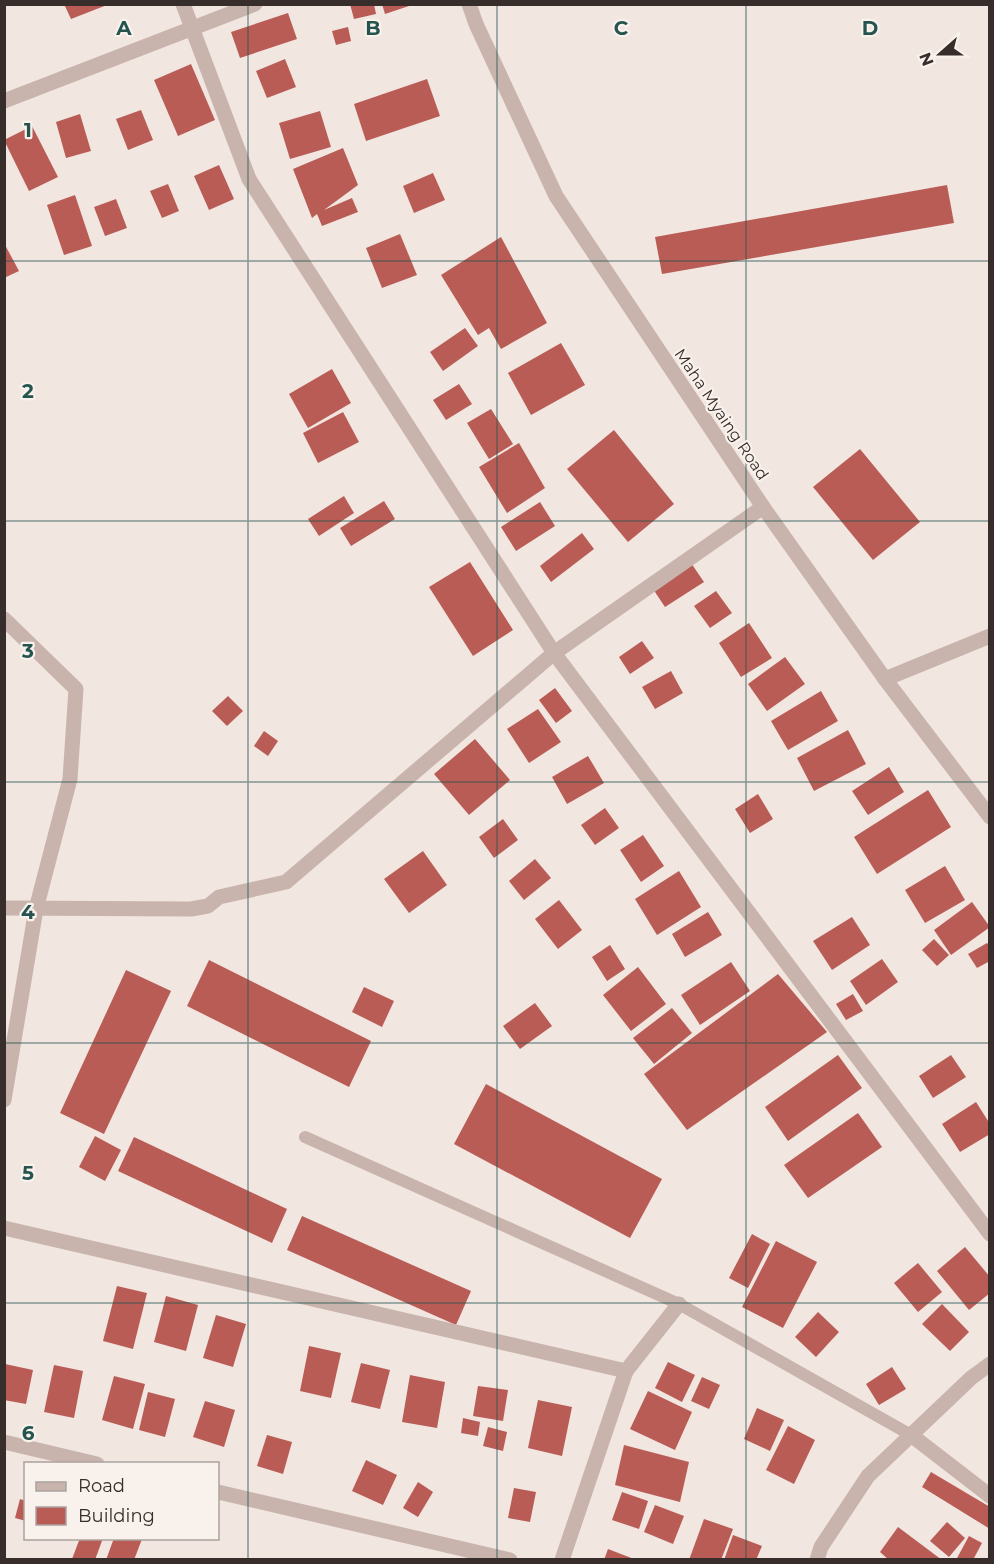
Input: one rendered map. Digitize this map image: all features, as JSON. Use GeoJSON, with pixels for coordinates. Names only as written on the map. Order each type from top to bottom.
{"type":"FeatureCollection","features":[{"type":"Feature","properties":{"kind":"street"},"geometry":{"type":"LineString","coordinates":[[183,4],[249,179],[554,654],[990,1234]]}},
{"type":"Feature","properties":{"kind":"street"},"geometry":{"type":"LineString","coordinates":[[4,101],[255,4]]}},
{"type":"Feature","properties":{"kind":"street","name":"Maha Myaing Road"},"geometry":{"type":"LineString","coordinates":[[469,4],[476,24],[556,196],[763,507],[885,680],[990,817]]}},
{"type":"Feature","properties":{"kind":"street"},"geometry":{"type":"LineString","coordinates":[[4,908],[190,909],[208,906],[219,897],[286,882],[554,654],[763,507]]}},
{"type":"Feature","properties":{"kind":"street"},"geometry":{"type":"LineString","coordinates":[[4,619],[76,689],[70,779],[36,909],[4,1100]]}},
{"type":"Feature","properties":{"kind":"street"},"geometry":{"type":"LineString","coordinates":[[885,680],[990,636]]}},
{"type":"Feature","properties":{"kind":"street"},"geometry":{"type":"LineString","coordinates":[[4,1228],[626,1371]]}},
{"type":"Feature","properties":{"kind":"street"},"geometry":{"type":"LineString","coordinates":[[562,1560],[626,1371],[679,1304]]}},
{"type":"Feature","properties":{"kind":"street"},"geometry":{"type":"LineString","coordinates":[[817,1560],[821,1547],[868,1476],[971,1378],[990,1364]]}},
{"type":"Feature","properties":{"kind":"street"},"geometry":{"type":"LineString","coordinates":[[911,1436],[990,1496]]}},
{"type":"Feature","properties":{"kind":"street"},"geometry":{"type":"LineString","coordinates":[[4,1442],[89,1462]]}},
{"type":"Feature","properties":{"kind":"street"},"geometry":{"type":"LineString","coordinates":[[219,1492],[510,1560]]}},
{"type":"Feature","properties":{"kind":"lane"},"geometry":{"type":"LineString","coordinates":[[305,1137],[679,1304],[911,1436]]}},
{"type":"Feature","properties":{"kind":"building"},"geometry":{"type":"Polygon","coordinates":[[[64,4],[107,4],[107,5],[71,19],[64,4]]]}},
{"type":"Feature","properties":{"kind":"building"},"geometry":{"type":"Polygon","coordinates":[[[350,4],[374,4],[376,14],[354,19],[350,4]]]}},
{"type":"Feature","properties":{"kind":"building"},"geometry":{"type":"Polygon","coordinates":[[[382,4],[412,4],[412,5],[385,14],[382,4]]]}},
{"type":"Feature","properties":{"kind":"building"},"geometry":{"type":"Polygon","coordinates":[[[288,13],[297,39],[240,58],[231,32],[288,13]]]}},
{"type":"Feature","properties":{"kind":"building"},"geometry":{"type":"Polygon","coordinates":[[[348,27],[351,41],[336,45],[332,31],[348,27]]]}},
{"type":"Feature","properties":{"kind":"building"},"geometry":{"type":"Polygon","coordinates":[[[285,59],[296,87],[267,98],[256,71],[285,59]]]}},
{"type":"Feature","properties":{"kind":"building"},"geometry":{"type":"Polygon","coordinates":[[[191,64],[215,120],[178,136],[154,80],[191,64]]]}},
{"type":"Feature","properties":{"kind":"building"},"geometry":{"type":"Polygon","coordinates":[[[427,79],[440,116],[366,141],[354,104],[427,79]]]}},
{"type":"Feature","properties":{"kind":"building"},"geometry":{"type":"Polygon","coordinates":[[[141,110],[153,140],[128,150],[116,119],[141,110]]]}},
{"type":"Feature","properties":{"kind":"building"},"geometry":{"type":"Polygon","coordinates":[[[320,111],[331,147],[290,159],[279,123],[320,111]]]}},
{"type":"Feature","properties":{"kind":"building"},"geometry":{"type":"Polygon","coordinates":[[[80,114],[91,151],[66,158],[56,122],[80,114]]]}},
{"type":"Feature","properties":{"kind":"building"},"geometry":{"type":"Polygon","coordinates":[[[32,126],[58,177],[29,191],[4,140],[32,126]]]}},
{"type":"Feature","properties":{"kind":"building"},"geometry":{"type":"Polygon","coordinates":[[[343,148],[358,185],[324,210],[352,198],[358,212],[322,226],[317,214],[312,218],[293,169],[343,148]]]}},
{"type":"Feature","properties":{"kind":"building"},"geometry":{"type":"Polygon","coordinates":[[[219,165],[234,199],[209,210],[194,176],[219,165]]]}},
{"type":"Feature","properties":{"kind":"building"},"geometry":{"type":"Polygon","coordinates":[[[433,173],[445,200],[414,213],[403,186],[433,173]]]}},
{"type":"Feature","properties":{"kind":"building"},"geometry":{"type":"Polygon","coordinates":[[[168,184],[179,211],[162,218],[150,191],[168,184]]]}},
{"type":"Feature","properties":{"kind":"building"},"geometry":{"type":"Polygon","coordinates":[[[947,185],[954,223],[662,274],[655,237],[947,185]]]}},
{"type":"Feature","properties":{"kind":"building"},"geometry":{"type":"Polygon","coordinates":[[[75,195],[92,246],[64,255],[47,205],[75,195]]]}},
{"type":"Feature","properties":{"kind":"building"},"geometry":{"type":"Polygon","coordinates":[[[116,199],[127,228],[105,236],[94,207],[116,199]]]}},
{"type":"Feature","properties":{"kind":"building"},"geometry":{"type":"Polygon","coordinates":[[[400,234],[417,275],[382,288],[366,248],[400,234]]]}},
{"type":"Feature","properties":{"kind":"building"},"geometry":{"type":"Polygon","coordinates":[[[501,237],[547,323],[501,349],[489,328],[478,335],[441,275],[501,237]]]}},
{"type":"Feature","properties":{"kind":"building"},"geometry":{"type":"Polygon","coordinates":[[[4,243],[19,271],[4,278],[4,243]]]}},
{"type":"Feature","properties":{"kind":"building"},"geometry":{"type":"Polygon","coordinates":[[[465,328],[478,346],[443,371],[430,352],[465,328]]]}},
{"type":"Feature","properties":{"kind":"building"},"geometry":{"type":"Polygon","coordinates":[[[561,343],[585,385],[531,415],[508,373],[561,343]]]}},
{"type":"Feature","properties":{"kind":"building"},"geometry":{"type":"Polygon","coordinates":[[[332,369],[351,403],[308,428],[289,394],[332,369]]]}},
{"type":"Feature","properties":{"kind":"building"},"geometry":{"type":"Polygon","coordinates":[[[459,384],[472,404],[446,420],[433,400],[459,384]]]}},
{"type":"Feature","properties":{"kind":"building"},"geometry":{"type":"Polygon","coordinates":[[[491,409],[513,444],[489,459],[467,423],[491,409]]]}},
{"type":"Feature","properties":{"kind":"building"},"geometry":{"type":"Polygon","coordinates":[[[343,412],[359,442],[318,463],[303,433],[343,412]]]}},
{"type":"Feature","properties":{"kind":"building"},"geometry":{"type":"Polygon","coordinates":[[[614,430],[674,504],[628,542],[567,469],[614,430]]]}},
{"type":"Feature","properties":{"kind":"building"},"geometry":{"type":"Polygon","coordinates":[[[519,443],[545,488],[507,513],[479,467],[519,443]]]}},
{"type":"Feature","properties":{"kind":"building"},"geometry":{"type":"Polygon","coordinates":[[[860,449],[920,522],[873,560],[813,487],[860,449]]]}},
{"type":"Feature","properties":{"kind":"building"},"geometry":{"type":"Polygon","coordinates":[[[344,496],[354,513],[319,536],[308,519],[344,496]]]}},
{"type":"Feature","properties":{"kind":"building"},"geometry":{"type":"Polygon","coordinates":[[[384,501],[395,519],[351,546],[340,528],[384,501]]]}},
{"type":"Feature","properties":{"kind":"building"},"geometry":{"type":"Polygon","coordinates":[[[540,502],[555,526],[516,551],[501,527],[540,502]]]}},
{"type":"Feature","properties":{"kind":"building"},"geometry":{"type":"Polygon","coordinates":[[[582,533],[594,549],[551,582],[540,566],[582,533]]]}},
{"type":"Feature","properties":{"kind":"building"},"geometry":{"type":"Polygon","coordinates":[[[470,562],[513,630],[473,656],[429,587],[470,562]]]}},
{"type":"Feature","properties":{"kind":"building"},"geometry":{"type":"Polygon","coordinates":[[[691,563],[704,582],[665,607],[653,589],[691,563]]]}},
{"type":"Feature","properties":{"kind":"building"},"geometry":{"type":"Polygon","coordinates":[[[716,591],[732,613],[710,628],[694,606],[716,591]]]}},
{"type":"Feature","properties":{"kind":"building"},"geometry":{"type":"Polygon","coordinates":[[[749,623],[772,658],[741,677],[719,643],[749,623]]]}},
{"type":"Feature","properties":{"kind":"building"},"geometry":{"type":"Polygon","coordinates":[[[642,641],[654,658],[630,674],[619,657],[642,641]]]}},
{"type":"Feature","properties":{"kind":"building"},"geometry":{"type":"Polygon","coordinates":[[[785,657],[805,684],[767,711],[748,684],[785,657]]]}},
{"type":"Feature","properties":{"kind":"building"},"geometry":{"type":"Polygon","coordinates":[[[671,671],[683,693],[655,709],[642,687],[671,671]]]}},
{"type":"Feature","properties":{"kind":"building"},"geometry":{"type":"Polygon","coordinates":[[[555,688],[572,711],[556,723],[539,700],[555,688]]]}},
{"type":"Feature","properties":{"kind":"building"},"geometry":{"type":"Polygon","coordinates":[[[821,691],[838,721],[788,750],[771,721],[821,691]]]}},
{"type":"Feature","properties":{"kind":"building"},"geometry":{"type":"Polygon","coordinates":[[[228,696],[243,711],[227,726],[212,711],[228,696]]]}},
{"type":"Feature","properties":{"kind":"building"},"geometry":{"type":"Polygon","coordinates":[[[538,709],[561,742],[529,763],[507,729],[538,709]]]}},
{"type":"Feature","properties":{"kind":"building"},"geometry":{"type":"Polygon","coordinates":[[[848,730],[866,764],[814,791],[797,758],[848,730]]]}},
{"type":"Feature","properties":{"kind":"building"},"geometry":{"type":"Polygon","coordinates":[[[264,731],[278,741],[268,756],[254,746],[264,731]]]}},
{"type":"Feature","properties":{"kind":"building"},"geometry":{"type":"Polygon","coordinates":[[[475,739],[510,780],[469,815],[434,774],[475,739]]]}},
{"type":"Feature","properties":{"kind":"building"},"geometry":{"type":"Polygon","coordinates":[[[588,756],[604,783],[567,804],[552,777],[588,756]]]}},
{"type":"Feature","properties":{"kind":"building"},"geometry":{"type":"Polygon","coordinates":[[[889,767],[904,792],[868,815],[852,791],[889,767]]]}},
{"type":"Feature","properties":{"kind":"building"},"geometry":{"type":"Polygon","coordinates":[[[928,790],[951,827],[877,874],[854,837],[928,790]]]}},
{"type":"Feature","properties":{"kind":"building"},"geometry":{"type":"Polygon","coordinates":[[[758,794],[773,819],[750,833],[735,809],[758,794]]]}},
{"type":"Feature","properties":{"kind":"building"},"geometry":{"type":"Polygon","coordinates":[[[605,808],[619,828],[595,845],[581,825],[605,808]]]}},
{"type":"Feature","properties":{"kind":"building"},"geometry":{"type":"Polygon","coordinates":[[[503,819],[518,840],[494,858],[479,837],[503,819]]]}},
{"type":"Feature","properties":{"kind":"building"},"geometry":{"type":"Polygon","coordinates":[[[643,835],[664,866],[641,882],[620,850],[643,835]]]}},
{"type":"Feature","properties":{"kind":"building"},"geometry":{"type":"Polygon","coordinates":[[[423,851],[447,885],[409,913],[384,879],[423,851]]]}},
{"type":"Feature","properties":{"kind":"building"},"geometry":{"type":"Polygon","coordinates":[[[535,859],[551,878],[524,900],[509,881],[535,859]]]}},
{"type":"Feature","properties":{"kind":"building"},"geometry":{"type":"Polygon","coordinates":[[[945,866],[965,900],[925,923],[905,890],[945,866]]]}},
{"type":"Feature","properties":{"kind":"building"},"geometry":{"type":"Polygon","coordinates":[[[679,871],[701,907],[657,935],[635,899],[679,871]]]}},
{"type":"Feature","properties":{"kind":"building"},"geometry":{"type":"Polygon","coordinates":[[[559,900],[582,930],[558,949],[535,919],[559,900]]]}},
{"type":"Feature","properties":{"kind":"building"},"geometry":{"type":"Polygon","coordinates":[[[972,902],[990,927],[951,955],[934,930],[972,902]]]}},
{"type":"Feature","properties":{"kind":"building"},"geometry":{"type":"Polygon","coordinates":[[[708,912],[722,935],[685,957],[672,934],[708,912]]]}},
{"type":"Feature","properties":{"kind":"building"},"geometry":{"type":"Polygon","coordinates":[[[852,917],[870,945],[832,970],[813,941],[852,917]]]}},
{"type":"Feature","properties":{"kind":"building"},"geometry":{"type":"Polygon","coordinates":[[[934,939],[949,955],[937,966],[922,950],[934,939]]]}},
{"type":"Feature","properties":{"kind":"building"},"geometry":{"type":"Polygon","coordinates":[[[987,943],[990,946],[990,961],[977,968],[968,954],[987,943]]]}},
{"type":"Feature","properties":{"kind":"building"},"geometry":{"type":"Polygon","coordinates":[[[610,945],[625,969],[607,981],[592,957],[610,945]]]}},
{"type":"Feature","properties":{"kind":"building"},"geometry":{"type":"Polygon","coordinates":[[[882,959],[898,982],[866,1005],[850,981],[882,959]]]}},
{"type":"Feature","properties":{"kind":"building"},"geometry":{"type":"Polygon","coordinates":[[[209,960],[371,1041],[349,1087],[187,1006],[209,960]]]}},
{"type":"Feature","properties":{"kind":"building"},"geometry":{"type":"Polygon","coordinates":[[[731,962],[750,991],[700,1025],[681,995],[731,962]]]}},
{"type":"Feature","properties":{"kind":"building"},"geometry":{"type":"Polygon","coordinates":[[[638,967],[666,1004],[631,1031],[603,995],[638,967]]]}},
{"type":"Feature","properties":{"kind":"building"},"geometry":{"type":"Polygon","coordinates":[[[126,970],[171,991],[104,1134],[60,1113],[126,970]]]}},
{"type":"Feature","properties":{"kind":"building"},"geometry":{"type":"Polygon","coordinates":[[[778,974],[827,1032],[687,1130],[644,1074],[778,974]]]}},
{"type":"Feature","properties":{"kind":"building"},"geometry":{"type":"Polygon","coordinates":[[[364,987],[394,1001],[382,1027],[352,1012],[364,987]]]}},
{"type":"Feature","properties":{"kind":"building"},"geometry":{"type":"Polygon","coordinates":[[[853,994],[863,1011],[846,1020],[836,1004],[853,994]]]}},
{"type":"Feature","properties":{"kind":"building"},"geometry":{"type":"Polygon","coordinates":[[[535,1003],[552,1026],[520,1049],[503,1026],[535,1003]]]}},
{"type":"Feature","properties":{"kind":"building"},"geometry":{"type":"Polygon","coordinates":[[[672,1008],[692,1033],[654,1064],[633,1038],[672,1008]]]}},
{"type":"Feature","properties":{"kind":"building"},"geometry":{"type":"Polygon","coordinates":[[[838,1055],[862,1088],[788,1141],[765,1107],[838,1055]]]}},
{"type":"Feature","properties":{"kind":"building"},"geometry":{"type":"Polygon","coordinates":[[[951,1055],[966,1077],[933,1098],[919,1076],[951,1055]]]}},
{"type":"Feature","properties":{"kind":"building"},"geometry":{"type":"Polygon","coordinates":[[[486,1084],[662,1179],[630,1238],[454,1144],[486,1084]]]}},
{"type":"Feature","properties":{"kind":"building"},"geometry":{"type":"Polygon","coordinates":[[[976,1102],[990,1124],[990,1134],[960,1152],[942,1124],[976,1102]]]}},
{"type":"Feature","properties":{"kind":"building"},"geometry":{"type":"Polygon","coordinates":[[[858,1113],[882,1147],[808,1198],[784,1165],[858,1113]]]}},
{"type":"Feature","properties":{"kind":"building"},"geometry":{"type":"Polygon","coordinates":[[[95,1136],[121,1150],[105,1181],[79,1167],[95,1136]]]}},
{"type":"Feature","properties":{"kind":"building"},"geometry":{"type":"Polygon","coordinates":[[[134,1137],[287,1209],[272,1243],[118,1171],[134,1137]]]}},
{"type":"Feature","properties":{"kind":"building"},"geometry":{"type":"Polygon","coordinates":[[[302,1216],[471,1291],[456,1325],[287,1250],[302,1216]]]}},
{"type":"Feature","properties":{"kind":"building"},"geometry":{"type":"Polygon","coordinates":[[[752,1234],[770,1244],[748,1288],[729,1278],[752,1234]]]}},
{"type":"Feature","properties":{"kind":"building"},"geometry":{"type":"Polygon","coordinates":[[[776,1241],[817,1262],[783,1328],[742,1307],[776,1241]]]}},
{"type":"Feature","properties":{"kind":"building"},"geometry":{"type":"Polygon","coordinates":[[[965,1247],[990,1277],[990,1293],[969,1310],[937,1271],[965,1247]]]}},
{"type":"Feature","properties":{"kind":"building"},"geometry":{"type":"Polygon","coordinates":[[[918,1263],[942,1292],[918,1312],[894,1283],[918,1263]]]}},
{"type":"Feature","properties":{"kind":"building"},"geometry":{"type":"Polygon","coordinates":[[[117,1286],[147,1293],[133,1349],[103,1341],[117,1286]]]}},
{"type":"Feature","properties":{"kind":"building"},"geometry":{"type":"Polygon","coordinates":[[[166,1296],[198,1305],[186,1351],[154,1342],[166,1296]]]}},
{"type":"Feature","properties":{"kind":"building"},"geometry":{"type":"Polygon","coordinates":[[[942,1304],[969,1332],[950,1351],[922,1324],[942,1304]]]}},
{"type":"Feature","properties":{"kind":"building"},"geometry":{"type":"Polygon","coordinates":[[[818,1312],[839,1332],[816,1357],[795,1337],[818,1312]]]}},
{"type":"Feature","properties":{"kind":"building"},"geometry":{"type":"Polygon","coordinates":[[[216,1315],[246,1324],[233,1367],[203,1358],[216,1315]]]}},
{"type":"Feature","properties":{"kind":"building"},"geometry":{"type":"Polygon","coordinates":[[[309,1346],[341,1353],[331,1398],[300,1391],[309,1346]]]}},
{"type":"Feature","properties":{"kind":"building"},"geometry":{"type":"Polygon","coordinates":[[[668,1362],[695,1375],[682,1402],[655,1388],[668,1362]]]}},
{"type":"Feature","properties":{"kind":"building"},"geometry":{"type":"Polygon","coordinates":[[[361,1363],[390,1370],[380,1409],[351,1402],[361,1363]]]}},
{"type":"Feature","properties":{"kind":"building"},"geometry":{"type":"Polygon","coordinates":[[[5,1364],[33,1370],[26,1404],[4,1400],[5,1364]]]}},
{"type":"Feature","properties":{"kind":"building"},"geometry":{"type":"Polygon","coordinates":[[[54,1365],[83,1371],[74,1418],[44,1412],[54,1365]]]}},
{"type":"Feature","properties":{"kind":"building"},"geometry":{"type":"Polygon","coordinates":[[[892,1367],[906,1389],[879,1405],[866,1384],[892,1367]]]}},
{"type":"Feature","properties":{"kind":"building"},"geometry":{"type":"Polygon","coordinates":[[[410,1375],[445,1382],[437,1428],[402,1422],[410,1375]]]}},
{"type":"Feature","properties":{"kind":"building"},"geometry":{"type":"Polygon","coordinates":[[[114,1376],[145,1384],[133,1429],[102,1420],[114,1376]]]}},
{"type":"Feature","properties":{"kind":"building"},"geometry":{"type":"Polygon","coordinates":[[[702,1377],[720,1385],[709,1409],[691,1401],[702,1377]]]}},
{"type":"Feature","properties":{"kind":"building"},"geometry":{"type":"Polygon","coordinates":[[[478,1386],[508,1390],[503,1421],[473,1416],[478,1386]]]}},
{"type":"Feature","properties":{"kind":"building"},"geometry":{"type":"Polygon","coordinates":[[[648,1391],[692,1412],[675,1450],[630,1429],[648,1391]]]}},
{"type":"Feature","properties":{"kind":"building"},"geometry":{"type":"Polygon","coordinates":[[[148,1392],[175,1399],[165,1437],[139,1430],[148,1392]]]}},
{"type":"Feature","properties":{"kind":"building"},"geometry":{"type":"Polygon","coordinates":[[[538,1400],[572,1407],[562,1456],[528,1448],[538,1400]]]}},
{"type":"Feature","properties":{"kind":"building"},"geometry":{"type":"Polygon","coordinates":[[[205,1401],[235,1410],[224,1447],[193,1437],[205,1401]]]}},
{"type":"Feature","properties":{"kind":"building"},"geometry":{"type":"Polygon","coordinates":[[[757,1408],[784,1420],[770,1451],[744,1439],[757,1408]]]}},
{"type":"Feature","properties":{"kind":"building"},"geometry":{"type":"Polygon","coordinates":[[[463,1418],[480,1422],[478,1436],[461,1433],[463,1418]]]}},
{"type":"Feature","properties":{"kind":"building"},"geometry":{"type":"Polygon","coordinates":[[[788,1426],[815,1440],[794,1484],[766,1470],[788,1426]]]}},
{"type":"Feature","properties":{"kind":"building"},"geometry":{"type":"Polygon","coordinates":[[[488,1427],[507,1432],[503,1451],[483,1446],[488,1427]]]}},
{"type":"Feature","properties":{"kind":"building"},"geometry":{"type":"Polygon","coordinates":[[[267,1435],[292,1442],[283,1474],[257,1466],[267,1435]]]}},
{"type":"Feature","properties":{"kind":"building"},"geometry":{"type":"Polygon","coordinates":[[[624,1445],[689,1462],[680,1502],[615,1485],[624,1445]]]}},
{"type":"Feature","properties":{"kind":"building"},"geometry":{"type":"Polygon","coordinates":[[[366,1460],[397,1475],[383,1505],[352,1491],[366,1460]]]}},
{"type":"Feature","properties":{"kind":"building"},"geometry":{"type":"Polygon","coordinates":[[[931,1472],[990,1507],[990,1529],[922,1487],[931,1472]]]}},
{"type":"Feature","properties":{"kind":"building"},"geometry":{"type":"Polygon","coordinates":[[[418,1482],[433,1492],[418,1517],[403,1508],[418,1482]]]}},
{"type":"Feature","properties":{"kind":"building"},"geometry":{"type":"Polygon","coordinates":[[[514,1488],[536,1492],[530,1522],[508,1518],[514,1488]]]}},
{"type":"Feature","properties":{"kind":"building"},"geometry":{"type":"Polygon","coordinates":[[[622,1492],[648,1501],[639,1529],[612,1520],[622,1492]]]}},
{"type":"Feature","properties":{"kind":"building"},"geometry":{"type":"Polygon","coordinates":[[[20,1499],[24,1500],[24,1520],[15,1518],[20,1499]]]}},
{"type":"Feature","properties":{"kind":"building"},"geometry":{"type":"Polygon","coordinates":[[[655,1505],[684,1516],[673,1544],[644,1532],[655,1505]]]}},
{"type":"Feature","properties":{"kind":"building"},"geometry":{"type":"Polygon","coordinates":[[[704,1519],[733,1529],[721,1560],[689,1560],[704,1519]]]}},
{"type":"Feature","properties":{"kind":"building"},"geometry":{"type":"Polygon","coordinates":[[[947,1522],[965,1538],[949,1557],[930,1541],[947,1522]]]}},
{"type":"Feature","properties":{"kind":"building"},"geometry":{"type":"Polygon","coordinates":[[[898,1527],[942,1560],[889,1560],[880,1552],[898,1527]]]}},
{"type":"Feature","properties":{"kind":"building"},"geometry":{"type":"Polygon","coordinates":[[[733,1535],[762,1546],[756,1560],[724,1560],[733,1535]]]}},
{"type":"Feature","properties":{"kind":"building"},"geometry":{"type":"Polygon","coordinates":[[[969,1536],[982,1543],[973,1560],[956,1560],[969,1536]]]}},
{"type":"Feature","properties":{"kind":"building"},"geometry":{"type":"Polygon","coordinates":[[[79,1540],[102,1540],[95,1560],[72,1559],[79,1540]]]}},
{"type":"Feature","properties":{"kind":"building"},"geometry":{"type":"Polygon","coordinates":[[[113,1540],[142,1540],[134,1560],[106,1560],[113,1540]]]}},
{"type":"Feature","properties":{"kind":"building"},"geometry":{"type":"Polygon","coordinates":[[[608,1549],[634,1559],[634,1560],[604,1560],[608,1549]]]}}]}
